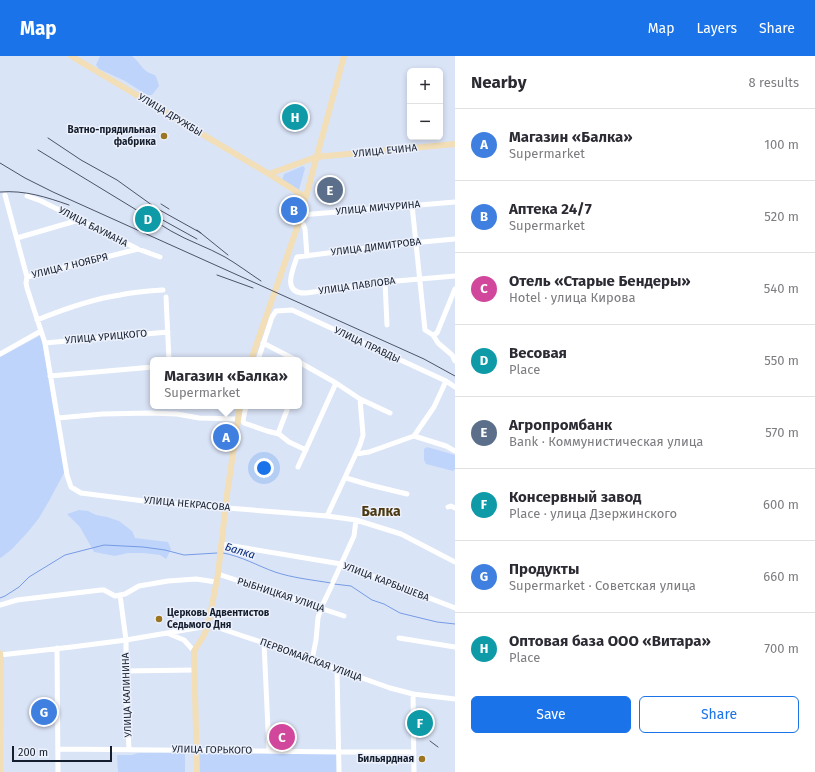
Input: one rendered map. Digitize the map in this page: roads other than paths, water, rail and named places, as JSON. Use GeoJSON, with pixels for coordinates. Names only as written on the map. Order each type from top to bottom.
{"type":"FeatureCollection","features":[{"type":"Feature","properties":{"kind":"main road","name":"УЛИЦА ДРУЖБЫ"},"geometry":{"type":"LineString","coordinates":[[71,56],[305,197]]}},
{"type":"Feature","properties":{"kind":"main road"},"geometry":{"type":"LineString","coordinates":[[252,357],[299,222],[344,56]]}},
{"type":"Feature","properties":{"kind":"main road","name":"УЛИЦА ЕЧИНА"},"geometry":{"type":"LineString","coordinates":[[316,157],[455,144]]}},
{"type":"Feature","properties":{"kind":"main road"},"geometry":{"type":"LineString","coordinates":[[268,174],[316,157]]}},
{"type":"Feature","properties":{"kind":"main road"},"geometry":{"type":"LineString","coordinates":[[196,772],[194,650],[204,637],[208,626],[218,574],[226,508],[240,420],[240,409]]}},
{"type":"Feature","properties":{"kind":"main road"},"geometry":{"type":"LineString","coordinates":[[0,654],[0,772]]}},
{"type":"Feature","properties":{"kind":"street","name":"УЛИЦА НЕКРАСОВА"},"geometry":{"type":"LineString","coordinates":[[5,195],[27,278],[27,288],[45,343],[67,476],[71,487],[81,493],[152,502],[327,516],[356,520],[401,534],[455,562]]}},
{"type":"Feature","properties":{"kind":"street","name":"УЛИЦА БАУМАНА"},"geometry":{"type":"LineString","coordinates":[[27,196],[41,201],[138,249],[160,257]]}},
{"type":"Feature","properties":{"kind":"street","name":"УЛИЦА МИЧУРИНА"},"geometry":{"type":"LineString","coordinates":[[301,215],[455,202]]}},
{"type":"Feature","properties":{"kind":"street"},"geometry":{"type":"LineString","coordinates":[[412,206],[424,330],[433,336],[455,360]]}},
{"type":"Feature","properties":{"kind":"street"},"geometry":{"type":"LineString","coordinates":[[17,238],[78,220]]}},
{"type":"Feature","properties":{"kind":"street"},"geometry":{"type":"LineString","coordinates":[[299,222],[303,224],[305,228],[307,256]]}},
{"type":"Feature","properties":{"kind":"street","name":"УЛИЦА ДИМИТРОВА"},"geometry":{"type":"LineString","coordinates":[[297,257],[416,242],[455,239]]}},
{"type":"Feature","properties":{"kind":"street","name":"УЛИЦА 7 НОЯБРЯ"},"geometry":{"type":"LineString","coordinates":[[27,278],[138,249]]}},
{"type":"Feature","properties":{"kind":"street","name":"УЛИЦА ПАВЛОВА"},"geometry":{"type":"LineString","coordinates":[[297,257],[290,277],[290,282],[293,289],[300,293],[385,282],[455,276]]}},
{"type":"Feature","properties":{"kind":"street"},"geometry":{"type":"LineString","coordinates":[[385,282],[387,325]]}},
{"type":"Feature","properties":{"kind":"street"},"geometry":{"type":"LineString","coordinates":[[433,336],[437,333],[455,289]]}},
{"type":"Feature","properties":{"kind":"street"},"geometry":{"type":"LineString","coordinates":[[37,320],[60,311],[121,294],[163,290]]}},
{"type":"Feature","properties":{"kind":"street"},"geometry":{"type":"LineString","coordinates":[[166,296],[169,357]]}},
{"type":"Feature","properties":{"kind":"street","name":"УЛИЦА ПРАВДЫ"},"geometry":{"type":"LineString","coordinates":[[264,343],[272,317],[276,311],[292,310],[446,381],[455,387]]}},
{"type":"Feature","properties":{"kind":"street"},"geometry":{"type":"LineString","coordinates":[[0,354],[41,331]]}},
{"type":"Feature","properties":{"kind":"street","name":"УЛИЦА УРИЦКОГО"},"geometry":{"type":"LineString","coordinates":[[45,343],[168,332]]}},
{"type":"Feature","properties":{"kind":"street"},"geometry":{"type":"LineString","coordinates":[[259,357],[264,343],[290,357]]}},
{"type":"Feature","properties":{"kind":"street"},"geometry":{"type":"LineString","coordinates":[[302,364],[360,399],[390,413]]}},
{"type":"Feature","properties":{"kind":"street"},"geometry":{"type":"LineString","coordinates":[[50,376],[150,367]]}},
{"type":"Feature","properties":{"kind":"street"},"geometry":{"type":"LineString","coordinates":[[356,454],[369,452],[414,436],[434,407],[446,381]]}},
{"type":"Feature","properties":{"kind":"street"},"geometry":{"type":"LineString","coordinates":[[298,467],[336,384]]}},
{"type":"Feature","properties":{"kind":"street"},"geometry":{"type":"LineString","coordinates":[[327,516],[346,478],[363,435],[360,399]]}},
{"type":"Feature","properties":{"kind":"street"},"geometry":{"type":"LineString","coordinates":[[240,420],[245,409]]}},
{"type":"Feature","properties":{"kind":"street"},"geometry":{"type":"LineString","coordinates":[[279,434],[279,430],[287,410]]}},
{"type":"Feature","properties":{"kind":"street"},"geometry":{"type":"LineString","coordinates":[[58,418],[102,414],[150,413],[240,420],[244,423],[279,434],[289,442],[306,450]]}},
{"type":"Feature","properties":{"kind":"street"},"geometry":{"type":"LineString","coordinates":[[414,436],[446,446],[455,451]]}},
{"type":"Feature","properties":{"kind":"street"},"geometry":{"type":"LineString","coordinates":[[346,478],[407,494]]}},
{"type":"Feature","properties":{"kind":"street"},"geometry":{"type":"LineString","coordinates":[[448,507],[451,506],[455,508]]}},
{"type":"Feature","properties":{"kind":"street"},"geometry":{"type":"LineString","coordinates":[[312,660],[318,618],[332,583],[354,536],[356,520]]}},
{"type":"Feature","properties":{"kind":"street","name":"УЛИЦА КАРБЫШЕВА"},"geometry":{"type":"LineString","coordinates":[[221,544],[341,564],[455,608]]}},
{"type":"Feature","properties":{"kind":"street","name":"РЫБНИЦКАЯ УЛИЦА"},"geometry":{"type":"LineString","coordinates":[[218,574],[344,616]]}},
{"type":"Feature","properties":{"kind":"street"},"geometry":{"type":"LineString","coordinates":[[0,605],[17,600],[101,590],[104,590],[112,595],[120,596],[139,586],[168,581],[196,579],[216,582]]}},
{"type":"Feature","properties":{"kind":"street","name":"УЛИЦА КАЛИНИНА"},"geometry":{"type":"LineString","coordinates":[[120,596],[126,640],[129,750]]}},
{"type":"Feature","properties":{"kind":"street","name":"ПЕРВОМАЙСКАЯ УЛИЦА"},"geometry":{"type":"LineString","coordinates":[[0,654],[126,640],[208,626],[216,627],[413,694],[455,699]]}},
{"type":"Feature","properties":{"kind":"street"},"geometry":{"type":"LineString","coordinates":[[166,632],[184,640],[194,650]]}},
{"type":"Feature","properties":{"kind":"street"},"geometry":{"type":"LineString","coordinates":[[399,638],[455,647]]}},
{"type":"Feature","properties":{"kind":"street"},"geometry":{"type":"LineString","coordinates":[[264,643],[269,751]]}},
{"type":"Feature","properties":{"kind":"street"},"geometry":{"type":"LineString","coordinates":[[57,648],[58,772]]}},
{"type":"Feature","properties":{"kind":"street"},"geometry":{"type":"LineString","coordinates":[[337,669],[339,772]]}},
{"type":"Feature","properties":{"kind":"street"},"geometry":{"type":"LineString","coordinates":[[126,671],[195,670]]}},
{"type":"Feature","properties":{"kind":"street"},"geometry":{"type":"LineString","coordinates":[[413,694],[414,772]]}},
{"type":"Feature","properties":{"kind":"street","name":"УЛИЦА ГОРЬКОГО"},"geometry":{"type":"LineString","coordinates":[[58,749],[414,752]]}},
{"type":"Feature","properties":{"kind":"waterway","name":"Балка"},"geometry":{"type":"LineString","coordinates":[[0,598],[19,587],[29,577],[65,555],[104,545],[143,547],[165,550],[184,555],[217,553]]}},
{"type":"Feature","properties":{"kind":"waterway","name":"Балка"},"geometry":{"type":"LineString","coordinates":[[223,553],[236,556],[282,574],[331,583]]}},
{"type":"Feature","properties":{"kind":"waterway","name":"Балка"},"geometry":{"type":"LineString","coordinates":[[334,584],[351,586],[372,600],[384,604],[400,613],[437,622],[455,624]]}},
{"type":"Feature","properties":{"kind":"railway"},"geometry":{"type":"LineString","coordinates":[[48,138],[81,160],[117,180],[156,208],[201,233]]}},
{"type":"Feature","properties":{"kind":"railway"},"geometry":{"type":"LineString","coordinates":[[38,150],[171,231],[225,257],[261,281]]}},
{"type":"Feature","properties":{"kind":"railway"},"geometry":{"type":"LineString","coordinates":[[0,163],[53,192],[424,359],[455,376]]}},
{"type":"Feature","properties":{"kind":"railway"},"geometry":{"type":"LineString","coordinates":[[0,192],[27,193],[69,205]]}},
{"type":"Feature","properties":{"kind":"railway"},"geometry":{"type":"LineString","coordinates":[[161,204],[169,209]]}},
{"type":"Feature","properties":{"kind":"railway"},"geometry":{"type":"LineString","coordinates":[[159,218],[197,239]]}},
{"type":"Feature","properties":{"kind":"railway"},"geometry":{"type":"LineString","coordinates":[[197,230],[228,255]]}},
{"type":"Feature","properties":{"kind":"railway"},"geometry":{"type":"LineString","coordinates":[[217,275],[253,288]]}},
{"type":"Feature","properties":{"kind":"railway"},"geometry":{"type":"LineString","coordinates":[[430,741],[438,747]]}},
{"type":"Feature","properties":{"kind":"place","name":"Оптовая база ООО «Витара»"},"geometry":{"type":"Point","coordinates":[295,117]}},
{"type":"Feature","properties":{"kind":"place","name":"Ватно-прядильная фабрика"},"geometry":{"type":"Point","coordinates":[164,136]}},
{"type":"Feature","properties":{"kind":"place","name":"Агропромбанк"},"geometry":{"type":"Point","coordinates":[330,190]}},
{"type":"Feature","properties":{"kind":"place","name":"Аптека 24/7"},"geometry":{"type":"Point","coordinates":[294,210]}},
{"type":"Feature","properties":{"kind":"place","name":"Весовая"},"geometry":{"type":"Point","coordinates":[148,219]}},
{"type":"Feature","properties":{"kind":"place","name":"Магазин «Балка»"},"geometry":{"type":"Point","coordinates":[226,437]}},
{"type":"Feature","properties":{"kind":"place","name":"Церковь Адвентистов Седьмого Дня"},"geometry":{"type":"Point","coordinates":[159,619]}},
{"type":"Feature","properties":{"kind":"place","name":"Продукты"},"geometry":{"type":"Point","coordinates":[44,712]}},
{"type":"Feature","properties":{"kind":"place","name":"Консервный завод"},"geometry":{"type":"Point","coordinates":[420,723]}},
{"type":"Feature","properties":{"kind":"place","name":"Отель «Старые Бендеры»"},"geometry":{"type":"Point","coordinates":[282,737]}},
{"type":"Feature","properties":{"kind":"place","name":"Бильярдная"},"geometry":{"type":"Point","coordinates":[422,759]}},
{"type":"Feature","properties":{"kind":"district","name":"Балка"},"geometry":{"type":"Point","coordinates":[381,511]}}]}
